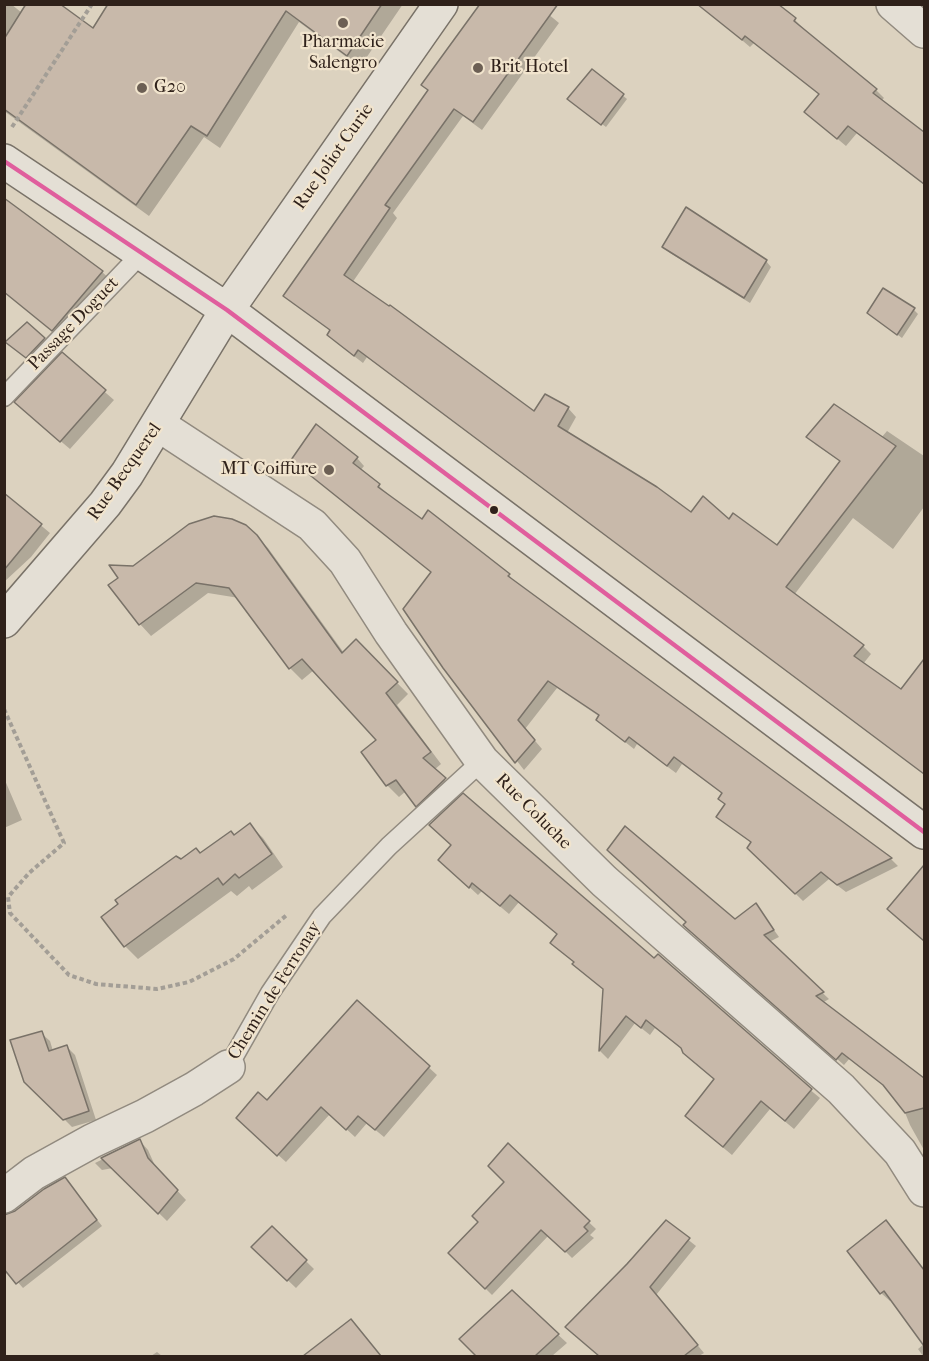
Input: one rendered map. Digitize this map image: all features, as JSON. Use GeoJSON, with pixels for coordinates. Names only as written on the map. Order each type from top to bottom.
{"type":"FeatureCollection","features":[{"type":"Feature","properties":{"kind":"main road","name":"Rue Joliot Curie"},"geometry":{"type":"LineString","coordinates":[[227,310],[441,4]]}},
{"type":"Feature","properties":{"kind":"main road"},"geometry":{"type":"LineString","coordinates":[[893,4],[924,31]]}},
{"type":"Feature","properties":{"kind":"main road"},"geometry":{"type":"LineString","coordinates":[[4,161],[227,310],[924,832]]}},
{"type":"Feature","properties":{"kind":"main road","name":"Rue Becquerel"},"geometry":{"type":"LineString","coordinates":[[4,621],[105,504],[127,474],[159,425],[227,310]]}},
{"type":"Feature","properties":{"kind":"main road","name":"Rue Coluche"},"geometry":{"type":"LineString","coordinates":[[159,425],[312,525],[345,561],[391,633],[482,761],[604,881],[841,1089],[900,1152],[924,1190]]}},
{"type":"Feature","properties":{"kind":"main road","name":"Chemin de Ferronay"},"geometry":{"type":"LineString","coordinates":[[4,1196],[34,1173],[145,1116],[228,1067]]}},
{"type":"Feature","properties":{"kind":"lane","name":"Passage Doguet"},"geometry":{"type":"LineString","coordinates":[[4,397],[143,252]]}},
{"type":"Feature","properties":{"kind":"lane","name":"Chemin de Ferronay"},"geometry":{"type":"LineString","coordinates":[[228,1067],[270,993],[322,916],[388,846],[482,761]]}},
{"type":"Feature","properties":{"kind":"path"},"geometry":{"type":"LineString","coordinates":[[11,128],[92,4]]}},
{"type":"Feature","properties":{"kind":"path"},"geometry":{"type":"LineString","coordinates":[[4,709],[64,843],[28,873],[8,897],[10,914],[69,975],[96,984],[157,989],[189,982],[234,959],[292,910]]}},
{"type":"Feature","properties":{"kind":"building","name":"G20"},"geometry":{"type":"Polygon","coordinates":[[[26,4],[60,4],[93,28],[108,4],[382,4],[347,56],[286,11],[207,136],[191,126],[136,205],[4,109],[4,39],[26,4]]]}},
{"type":"Feature","properties":{"kind":"building"},"geometry":{"type":"Polygon","coordinates":[[[480,4],[558,4],[473,122],[454,109],[385,205],[390,208],[344,275],[390,305],[534,411],[545,394],[569,407],[558,426],[657,487],[691,512],[703,496],[729,519],[733,513],[777,545],[840,461],[806,437],[834,404],[896,446],[786,587],[864,645],[854,656],[901,689],[924,659],[924,774],[358,350],[354,356],[327,335],[330,330],[283,296],[428,90],[421,85],[480,4]]]}},
{"type":"Feature","properties":{"kind":"building"},"geometry":{"type":"Polygon","coordinates":[[[697,4],[778,4],[796,18],[794,21],[877,89],[873,93],[924,132],[924,184],[848,126],[837,139],[804,112],[819,94],[745,36],[742,40],[697,4]]]}},
{"type":"Feature","properties":{"kind":"building"},"geometry":{"type":"Polygon","coordinates":[[[592,69],[624,94],[601,125],[567,99],[592,69]]]}},
{"type":"Feature","properties":{"kind":"building"},"geometry":{"type":"Polygon","coordinates":[[[4,198],[103,271],[52,331],[4,292],[4,198]]]}},
{"type":"Feature","properties":{"kind":"building"},"geometry":{"type":"Polygon","coordinates":[[[686,207],[767,260],[744,298],[662,247],[686,207]]]}},
{"type":"Feature","properties":{"kind":"building"},"geometry":{"type":"Polygon","coordinates":[[[883,288],[915,308],[897,335],[867,313],[883,288]]]}},
{"type":"Feature","properties":{"kind":"building"},"geometry":{"type":"Polygon","coordinates":[[[27,322],[45,338],[26,358],[5,342],[27,322]]]}},
{"type":"Feature","properties":{"kind":"building"},"geometry":{"type":"Polygon","coordinates":[[[62,352],[106,390],[60,442],[14,402],[62,352]]]}},
{"type":"Feature","properties":{"kind":"building"},"geometry":{"type":"Polygon","coordinates":[[[316,424],[358,457],[353,463],[380,484],[378,487],[422,519],[428,510],[510,574],[508,576],[892,858],[837,885],[821,872],[795,894],[747,848],[751,842],[716,817],[725,804],[718,799],[722,793],[674,757],[667,766],[629,737],[625,742],[596,720],[599,715],[548,681],[518,720],[535,740],[515,763],[443,668],[403,609],[431,572],[291,460],[316,424]]]}},
{"type":"Feature","properties":{"kind":"building"},"geometry":{"type":"Polygon","coordinates":[[[4,493],[42,524],[4,570],[4,493]]]}},
{"type":"Feature","properties":{"kind":"building"},"geometry":{"type":"Polygon","coordinates":[[[214,516],[232,519],[246,525],[257,535],[342,653],[356,639],[398,682],[386,693],[431,752],[423,758],[446,778],[416,807],[396,780],[386,786],[361,752],[376,740],[302,659],[289,669],[229,588],[196,583],[139,625],[108,585],[118,578],[109,565],[133,566],[189,524],[214,516]]]}},
{"type":"Feature","properties":{"kind":"building"},"geometry":{"type":"Polygon","coordinates":[[[463,793],[654,958],[658,954],[812,1089],[785,1121],[761,1101],[723,1147],[685,1116],[714,1079],[646,1020],[641,1028],[626,1016],[599,1051],[603,989],[550,943],[557,934],[510,895],[500,906],[472,883],[469,888],[438,860],[451,845],[429,825],[463,793]]]}},
{"type":"Feature","properties":{"kind":"building"},"geometry":{"type":"Polygon","coordinates":[[[250,823],[272,854],[239,878],[235,874],[223,885],[218,878],[124,947],[101,917],[118,904],[115,900],[176,856],[181,859],[196,848],[200,853],[231,831],[234,835],[250,823]]]}},
{"type":"Feature","properties":{"kind":"building"},"geometry":{"type":"Polygon","coordinates":[[[625,826],[735,919],[756,903],[774,930],[764,935],[824,992],[816,996],[924,1078],[924,1108],[905,1113],[883,1085],[842,1053],[836,1060],[683,925],[686,922],[607,850],[625,826]]]}},
{"type":"Feature","properties":{"kind":"building"},"geometry":{"type":"Polygon","coordinates":[[[924,865],[924,941],[887,909],[924,865]]]}},
{"type":"Feature","properties":{"kind":"building"},"geometry":{"type":"Polygon","coordinates":[[[357,1000],[430,1066],[375,1130],[358,1116],[346,1130],[321,1107],[277,1156],[236,1118],[258,1092],[267,1100],[357,1000]]]}},
{"type":"Feature","properties":{"kind":"building"},"geometry":{"type":"Polygon","coordinates":[[[42,1031],[49,1051],[67,1045],[89,1111],[63,1120],[24,1082],[10,1040],[42,1031]]]}},
{"type":"Feature","properties":{"kind":"building"},"geometry":{"type":"Polygon","coordinates":[[[140,1139],[148,1158],[178,1190],[158,1214],[101,1158],[140,1139]]]}},
{"type":"Feature","properties":{"kind":"building"},"geometry":{"type":"Polygon","coordinates":[[[508,1143],[590,1221],[584,1227],[588,1231],[565,1252],[541,1230],[485,1289],[448,1253],[478,1222],[472,1216],[504,1182],[488,1166],[508,1143]]]}},
{"type":"Feature","properties":{"kind":"building"},"geometry":{"type":"Polygon","coordinates":[[[65,1177],[97,1220],[16,1284],[4,1269],[4,1215],[15,1211],[44,1189],[65,1177]]]}},
{"type":"Feature","properties":{"kind":"building"},"geometry":{"type":"Polygon","coordinates":[[[666,1220],[690,1238],[650,1287],[698,1345],[684,1356],[599,1356],[565,1327],[627,1264],[666,1220]]]}},
{"type":"Feature","properties":{"kind":"building"},"geometry":{"type":"Polygon","coordinates":[[[886,1220],[924,1270],[924,1346],[884,1291],[880,1294],[847,1251],[886,1220]]]}},
{"type":"Feature","properties":{"kind":"building"},"geometry":{"type":"Polygon","coordinates":[[[272,1226],[307,1260],[287,1281],[251,1247],[272,1226]]]}},
{"type":"Feature","properties":{"kind":"building"},"geometry":{"type":"Polygon","coordinates":[[[512,1290],[559,1334],[535,1356],[476,1356],[459,1339],[512,1290]]]}},
{"type":"Feature","properties":{"kind":"building"},"geometry":{"type":"Polygon","coordinates":[[[351,1319],[381,1356],[303,1356],[351,1319]]]}},
{"type":"Feature","properties":{"kind":"transit line"},"geometry":{"type":"LineString","coordinates":[[4,161],[227,310],[924,832]]}},
{"type":"Feature","properties":{"kind":"place","name":"Pharmacie Salengro"},"geometry":{"type":"Point","coordinates":[343,23]}},
{"type":"Feature","properties":{"kind":"place","name":"Brit Hotel"},"geometry":{"type":"Point","coordinates":[478,68]}},
{"type":"Feature","properties":{"kind":"place","name":"G20"},"geometry":{"type":"Point","coordinates":[142,88]}},
{"type":"Feature","properties":{"kind":"place","name":"MT Coiffure"},"geometry":{"type":"Point","coordinates":[329,470]}}]}
